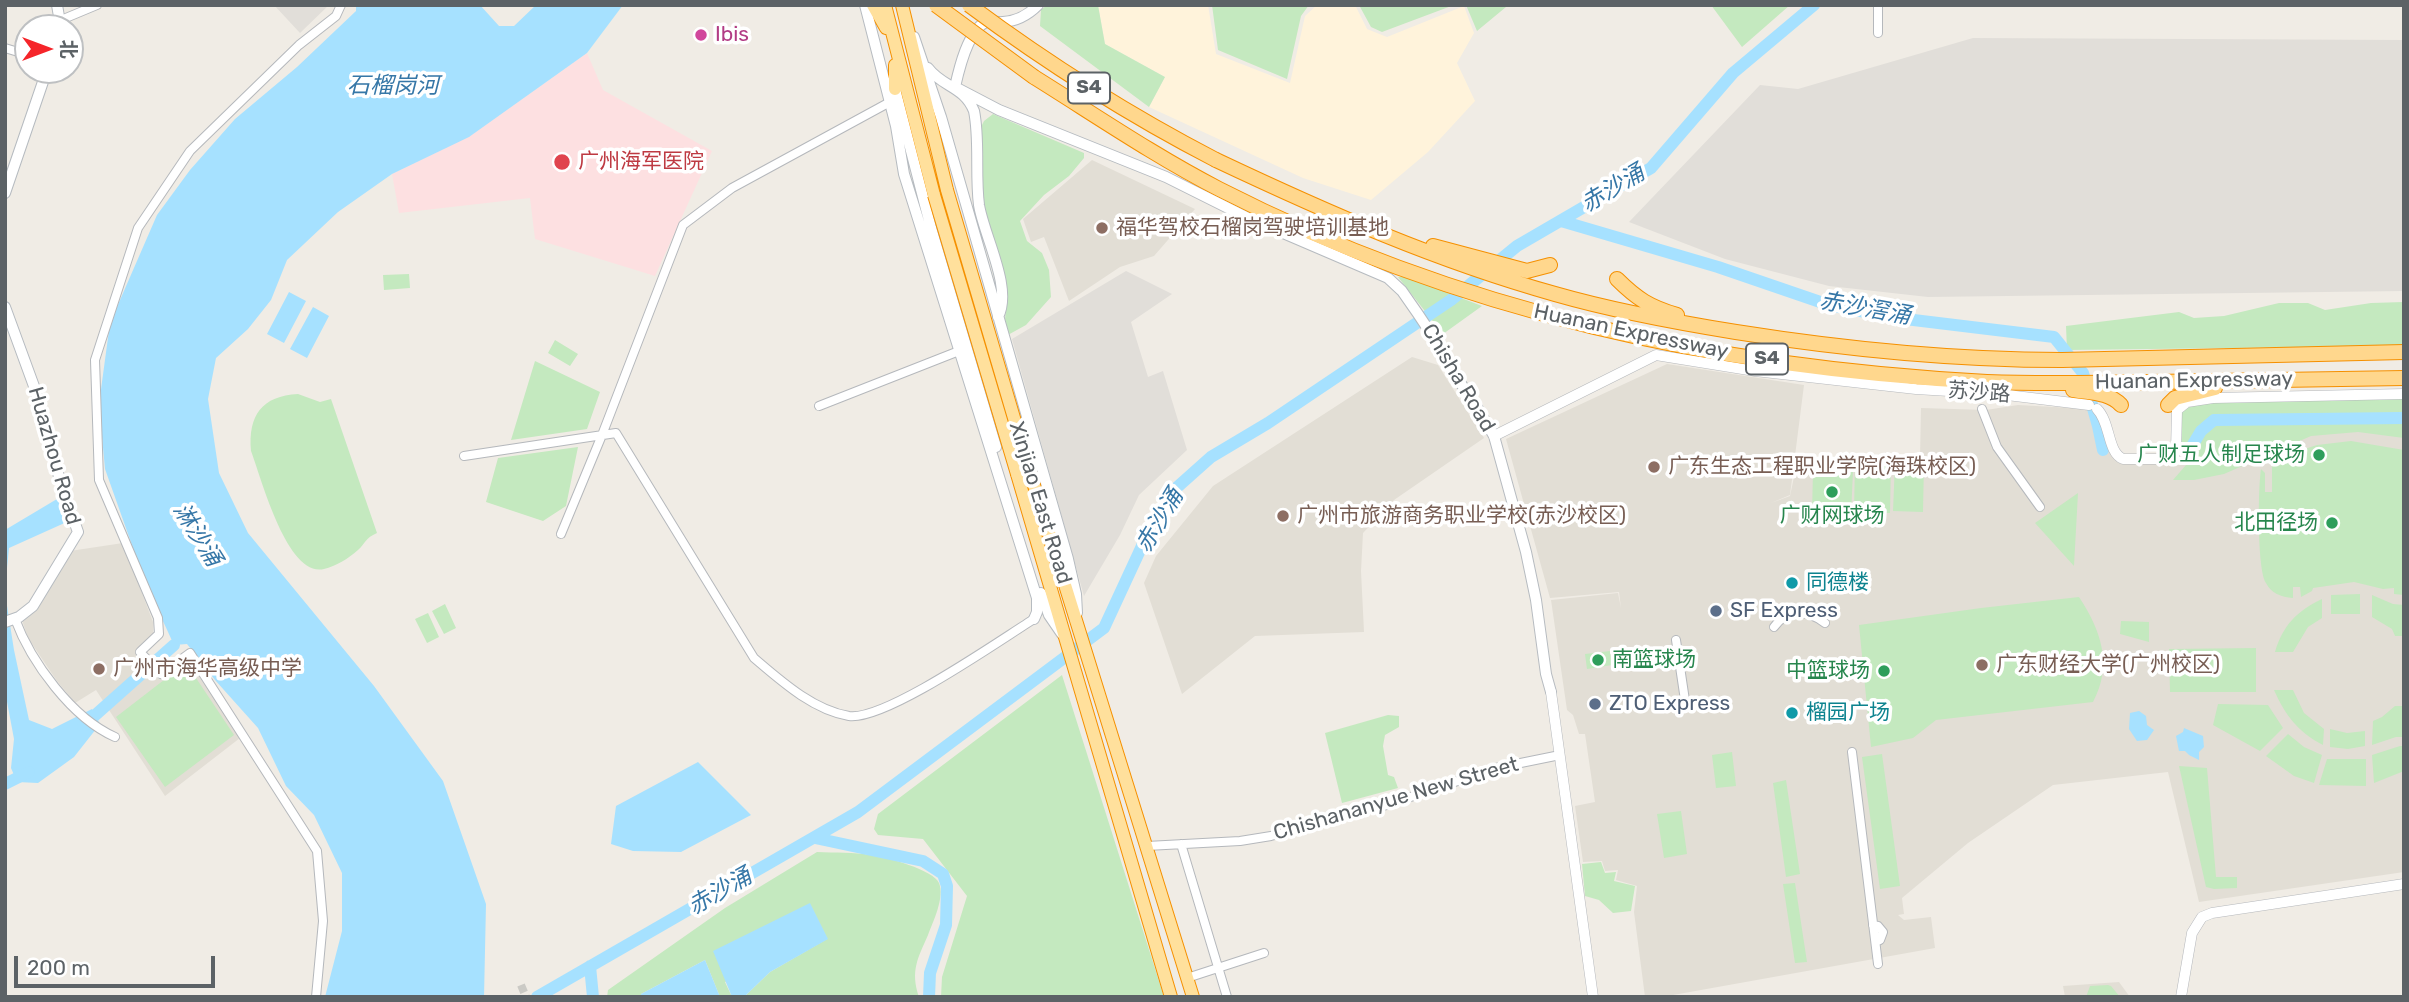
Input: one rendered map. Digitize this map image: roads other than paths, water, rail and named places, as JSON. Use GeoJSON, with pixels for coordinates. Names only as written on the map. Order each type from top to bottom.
{"type":"FeatureCollection","features":[{"type":"Feature","properties":{"kind":"highway"},"geometry":{"type":"LineString","coordinates":[[873,5],[895,45]]}},
{"type":"Feature","properties":{"kind":"highway"},"geometry":{"type":"LineString","coordinates":[[885,5],[895,45],[895,89]]}},
{"type":"Feature","properties":{"kind":"highway","name":"Xinjiao East Road"},"geometry":{"type":"LineString","coordinates":[[902,5],[940,193]]}},
{"type":"Feature","properties":{"kind":"highway","name":"Huanan Expressway"},"geometry":{"type":"LineString","coordinates":[[936,5],[1034,77],[1121,132],[1217,187],[1335,243],[1450,286],[1577,324],[1717,352],[1815,366],[1992,382],[2064,386],[2404,378]]}},
{"type":"Feature","properties":{"kind":"highway","name":"Huanan Expressway"},"geometry":{"type":"LineString","coordinates":[[969,5],[1013,38],[1101,95],[1155,128],[1216,160],[1377,234],[1506,272],[1552,294],[1626,313],[1815,343],[2006,360],[2404,352]]}},
{"type":"Feature","properties":{"kind":"highway","name":"Xinjiao East Road"},"geometry":{"type":"LineString","coordinates":[[895,45],[1023,471],[1063,635],[1171,997]]}},
{"type":"Feature","properties":{"kind":"highway"},"geometry":{"type":"LineString","coordinates":[[1506,272],[1531,271],[1550,265]]}},
{"type":"Feature","properties":{"kind":"highway"},"geometry":{"type":"LineString","coordinates":[[1617,279],[1633,296],[1647,305],[1739,332]]}},
{"type":"Feature","properties":{"kind":"highway"},"geometry":{"type":"LineString","coordinates":[[2168,405],[2175,398],[2197,391],[2263,380]]}},
{"type":"Feature","properties":{"kind":"highway"},"geometry":{"type":"LineString","coordinates":[[2064,386],[2118,402]]}},
{"type":"Feature","properties":{"kind":"highway","name":"Xinjiao East Road"},"geometry":{"type":"LineString","coordinates":[[1023,471],[1091,666],[1192,997]]}},
{"type":"Feature","properties":{"kind":"main road"},"geometry":{"type":"LineString","coordinates":[[865,5],[898,137],[901,164],[963,347],[1037,598],[1034,618]]}},
{"type":"Feature","properties":{"kind":"main road"},"geometry":{"type":"LineString","coordinates":[[902,5],[941,117],[1069,559],[1076,594],[1077,623]]}},
{"type":"Feature","properties":{"kind":"main road"},"geometry":{"type":"LineString","coordinates":[[955,87],[967,46],[983,25],[992,21],[1019,19],[1038,5]]}},
{"type":"Feature","properties":{"kind":"main road"},"geometry":{"type":"LineString","coordinates":[[923,60],[938,79],[955,87],[971,104],[976,125],[980,209],[1002,295],[1002,310],[998,318],[963,347]]}},
{"type":"Feature","properties":{"kind":"main road"},"geometry":{"type":"LineString","coordinates":[[5,193],[42,84]]}},
{"type":"Feature","properties":{"kind":"main road"},"geometry":{"type":"LineString","coordinates":[[941,117],[941,96],[944,91],[955,87]]}},
{"type":"Feature","properties":{"kind":"main road","name":"Chisha Road"},"geometry":{"type":"LineString","coordinates":[[955,87],[999,110],[1166,177],[1248,218],[1388,278],[1402,291],[1432,334],[1450,368],[1497,435],[1528,562],[1551,692]]}},
{"type":"Feature","properties":{"kind":"main road"},"geometry":{"type":"LineString","coordinates":[[895,89],[956,312],[963,347],[972,362],[1049,615],[1063,635]]}},
{"type":"Feature","properties":{"kind":"main road"},"geometry":{"type":"LineString","coordinates":[[976,125],[985,112],[999,110]]}},
{"type":"Feature","properties":{"kind":"main road"},"geometry":{"type":"LineString","coordinates":[[956,312],[974,321],[985,318],[991,307],[990,292]]}},
{"type":"Feature","properties":{"kind":"main road","name":"Huazhou Road"},"geometry":{"type":"LineString","coordinates":[[5,307],[34,389],[61,484],[78,531],[33,606],[10,620]]}},
{"type":"Feature","properties":{"kind":"main road"},"geometry":{"type":"LineString","coordinates":[[972,362],[974,347],[985,337],[995,338],[1006,346]]}},
{"type":"Feature","properties":{"kind":"main road"},"geometry":{"type":"LineString","coordinates":[[1034,618],[1049,615]]}},
{"type":"Feature","properties":{"kind":"street"},"geometry":{"type":"LineString","coordinates":[[80,14],[97,5]]}},
{"type":"Feature","properties":{"kind":"street"},"geometry":{"type":"LineString","coordinates":[[316,997],[323,921],[317,851],[190,653],[161,674],[141,652],[159,634],[158,618],[99,480],[95,360],[138,228],[190,151],[299,45],[336,16],[341,5]]}},
{"type":"Feature","properties":{"kind":"street"},"geometry":{"type":"LineString","coordinates":[[1878,5],[1878,33]]}},
{"type":"Feature","properties":{"kind":"street"},"geometry":{"type":"LineString","coordinates":[[561,534],[683,225],[732,188],[890,103]]}},
{"type":"Feature","properties":{"kind":"street"},"geometry":{"type":"LineString","coordinates":[[819,406],[963,347]]}},
{"type":"Feature","properties":{"kind":"street","name":"苏沙路"},"geometry":{"type":"LineString","coordinates":[[1497,435],[1656,355],[1755,371],[1916,389],[2009,395],[2093,407],[2108,427],[2113,450],[2123,459],[2167,459],[2174,456],[2177,410],[2187,402],[2213,398],[2404,394]]}},
{"type":"Feature","properties":{"kind":"street"},"geometry":{"type":"LineString","coordinates":[[1982,409],[1997,447],[2039,507]]}},
{"type":"Feature","properties":{"kind":"street"},"geometry":{"type":"LineString","coordinates":[[464,456],[616,433],[754,658],[818,706],[852,716],[873,711],[918,692],[1034,618]]}},
{"type":"Feature","properties":{"kind":"street"},"geometry":{"type":"LineString","coordinates":[[1774,627],[1780,620],[1797,613],[1812,614],[1825,622]]}},
{"type":"Feature","properties":{"kind":"street"},"geometry":{"type":"LineString","coordinates":[[10,620],[45,673],[77,711],[99,730],[115,737]]}},
{"type":"Feature","properties":{"kind":"street"},"geometry":{"type":"LineString","coordinates":[[1676,639],[1686,707]]}},
{"type":"Feature","properties":{"kind":"street","name":"Chisha Road"},"geometry":{"type":"LineString","coordinates":[[1551,692],[1594,997]]}},
{"type":"Feature","properties":{"kind":"street"},"geometry":{"type":"LineString","coordinates":[[1852,752],[1878,964]]}},
{"type":"Feature","properties":{"kind":"street","name":"Chishananyue New Street"},"geometry":{"type":"LineString","coordinates":[[1147,846],[1240,841],[1272,836],[1388,805],[1496,768],[1560,755]]}},
{"type":"Feature","properties":{"kind":"street"},"geometry":{"type":"LineString","coordinates":[[1181,845],[1227,997]]}},
{"type":"Feature","properties":{"kind":"street"},"geometry":{"type":"LineString","coordinates":[[2181,997],[2192,933],[2202,917],[2212,913],[2404,884]]}},
{"type":"Feature","properties":{"kind":"street"},"geometry":{"type":"LineString","coordinates":[[1187,978],[1264,953]]}},
{"type":"Feature","properties":{"kind":"water","name":"石榴岗河"},"geometry":{"type":"Polygon","coordinates":[[[356,5],[480,5],[499,26],[514,26],[536,5],[623,5],[587,53],[469,137],[392,174],[338,212],[287,260],[271,300],[248,329],[216,358],[208,399],[219,473],[248,533],[374,686],[443,781],[486,904],[484,997],[325,997],[342,931],[342,873],[314,815],[286,786],[258,728],[187,644],[174,645],[145,582],[105,469],[99,404],[110,323],[157,215],[190,170],[235,119],[297,67],[356,11],[356,5]]]}},
{"type":"Feature","properties":{"kind":"water"},"geometry":{"type":"Polygon","coordinates":[[[289,292],[306,301],[284,343],[267,334],[289,292]]]}},
{"type":"Feature","properties":{"kind":"water"},"geometry":{"type":"Polygon","coordinates":[[[313,307],[329,316],[307,358],[290,349],[313,307]]]}},
{"type":"Feature","properties":{"kind":"water"},"geometry":{"type":"Polygon","coordinates":[[[62,496],[69,521],[9,548],[5,588],[5,530],[62,496]]]}},
{"type":"Feature","properties":{"kind":"water"},"geometry":{"type":"Polygon","coordinates":[[[5,593],[29,720],[52,729],[92,709],[100,724],[74,757],[38,783],[17,782],[11,768],[14,739],[5,691],[5,593]]]}},
{"type":"Feature","properties":{"kind":"water"},"geometry":{"type":"Polygon","coordinates":[[[2139,711],[2146,716],[2147,725],[2154,730],[2147,740],[2137,741],[2129,729],[2130,713],[2139,711]]]}},
{"type":"Feature","properties":{"kind":"water"},"geometry":{"type":"Polygon","coordinates":[[[2184,728],[2203,736],[2204,747],[2199,752],[2199,760],[2185,751],[2179,751],[2176,736],[2183,732],[2184,728]]]}},
{"type":"Feature","properties":{"kind":"water"},"geometry":{"type":"Polygon","coordinates":[[[698,762],[751,815],[681,852],[633,851],[611,844],[616,806],[698,762]]]}},
{"type":"Feature","properties":{"kind":"water"},"geometry":{"type":"Polygon","coordinates":[[[810,903],[828,939],[770,972],[744,997],[732,997],[713,951],[810,903]]]}},
{"type":"Feature","properties":{"kind":"water"},"geometry":{"type":"Polygon","coordinates":[[[705,960],[720,997],[641,997],[641,994],[705,960]]]}},
{"type":"Feature","properties":{"kind":"waterway","name":"赤沙涌"},"geometry":{"type":"LineString","coordinates":[[537,997],[858,812],[1104,628],[1148,533],[1174,490],[1211,457],[1268,423],[1451,300],[1517,246],[1651,168],[1733,73],[1814,5]]}},
{"type":"Feature","properties":{"kind":"waterway","name":"赤沙滘涌"},"geometry":{"type":"LineString","coordinates":[[1561,221],[1718,267],[1829,305],[1897,318],[2054,337],[2083,373],[2103,450]]}},
{"type":"Feature","properties":{"kind":"waterway","name":"赤沙滘涌"},"geometry":{"type":"LineString","coordinates":[[2189,451],[2201,431],[2214,420],[2404,418]]}},
{"type":"Feature","properties":{"kind":"waterway"},"geometry":{"type":"LineString","coordinates":[[83,726],[174,645]]}},
{"type":"Feature","properties":{"kind":"waterway"},"geometry":{"type":"LineString","coordinates":[[5,784],[29,772]]}},
{"type":"Feature","properties":{"kind":"waterway"},"geometry":{"type":"LineString","coordinates":[[815,838],[923,861],[943,874],[947,886],[946,925],[930,973],[929,997]]}},
{"type":"Feature","properties":{"kind":"waterway"},"geometry":{"type":"LineString","coordinates":[[590,966],[593,997]]}},
{"type":"Feature","properties":{"kind":"tunnel"},"geometry":{"type":"LineString","coordinates":[[521,985],[526,997]]}},
{"type":"Feature","properties":{"kind":"place","name":"Ibis"},"geometry":{"type":"Point","coordinates":[701,35]}},
{"type":"Feature","properties":{"kind":"place","name":"广州海军医院"},"geometry":{"type":"Point","coordinates":[562,162]}},
{"type":"Feature","properties":{"kind":"place","name":"福华驾校石榴岗驾驶培训基地"},"geometry":{"type":"Point","coordinates":[1102,228]}},
{"type":"Feature","properties":{"kind":"place","name":"广财五人制足球场"},"geometry":{"type":"Point","coordinates":[2319,455]}},
{"type":"Feature","properties":{"kind":"place","name":"广东生态工程职业学院(海珠校区)"},"geometry":{"type":"Point","coordinates":[1654,467]}},
{"type":"Feature","properties":{"kind":"place","name":"广财网球场"},"geometry":{"type":"Point","coordinates":[1832,492]}},
{"type":"Feature","properties":{"kind":"place","name":"广州市旅游商务职业学校(赤沙校区)"},"geometry":{"type":"Point","coordinates":[1283,516]}},
{"type":"Feature","properties":{"kind":"place","name":"北田径场"},"geometry":{"type":"Point","coordinates":[2332,523]}},
{"type":"Feature","properties":{"kind":"place","name":"同德楼"},"geometry":{"type":"Point","coordinates":[1792,583]}},
{"type":"Feature","properties":{"kind":"place","name":"SF Express"},"geometry":{"type":"Point","coordinates":[1716,611]}},
{"type":"Feature","properties":{"kind":"place","name":"南篮球场"},"geometry":{"type":"Point","coordinates":[1598,660]}},
{"type":"Feature","properties":{"kind":"place","name":"广东财经大学(广州校区)"},"geometry":{"type":"Point","coordinates":[1982,665]}},
{"type":"Feature","properties":{"kind":"place","name":"广州市海华高级中学"},"geometry":{"type":"Point","coordinates":[99,669]}},
{"type":"Feature","properties":{"kind":"place","name":"中篮球场"},"geometry":{"type":"Point","coordinates":[1884,671]}},
{"type":"Feature","properties":{"kind":"place","name":"ZTO Express"},"geometry":{"type":"Point","coordinates":[1595,704]}},
{"type":"Feature","properties":{"kind":"place","name":"榴园广场"},"geometry":{"type":"Point","coordinates":[1792,713]}},
{"type":"Feature","properties":{"kind":"water label","name":"淋沙涌"},"geometry":{"type":"Point","coordinates":[197,535]}}]}
